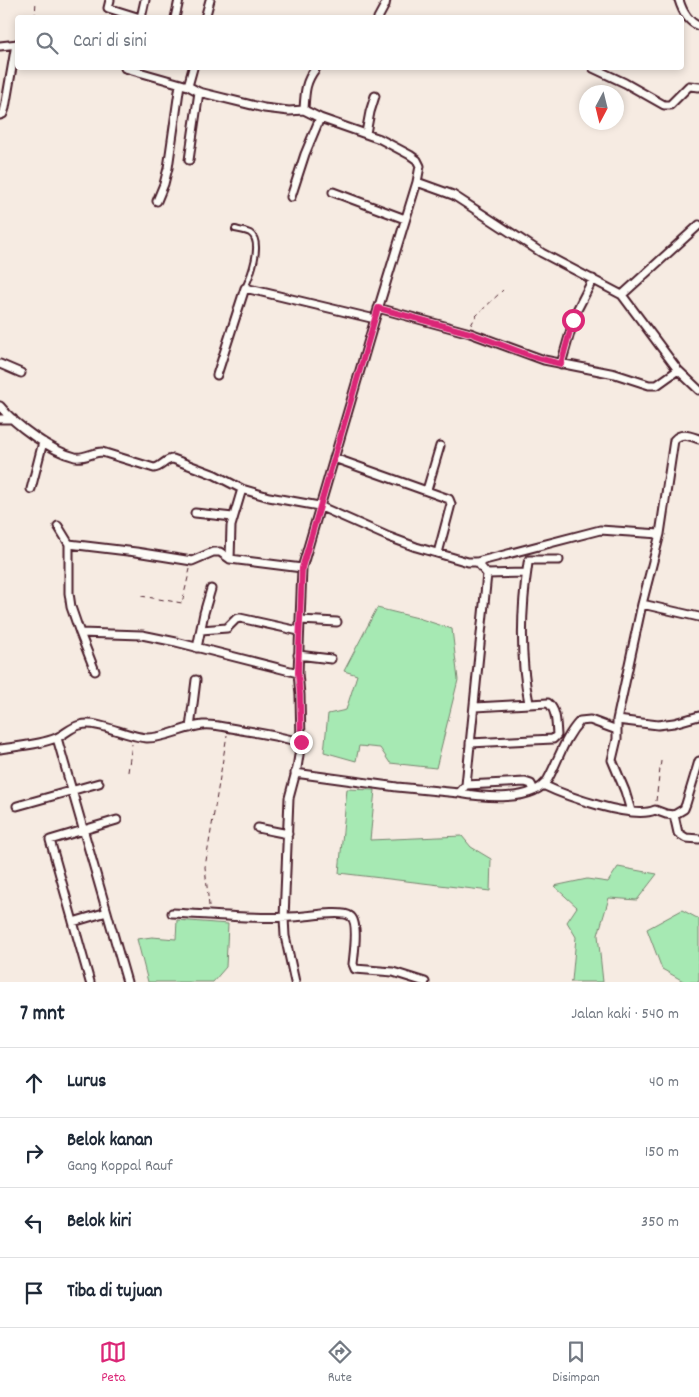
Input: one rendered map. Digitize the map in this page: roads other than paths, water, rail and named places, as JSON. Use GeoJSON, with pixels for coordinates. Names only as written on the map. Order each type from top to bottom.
{"type":"FeatureCollection","features":[{"type":"Feature","properties":{"kind":"street"},"geometry":{"type":"LineString","coordinates":[[110,0],[108,8],[131,15]]}},
{"type":"Feature","properties":{"kind":"street"},"geometry":{"type":"LineString","coordinates":[[142,15],[146,0]]}},
{"type":"Feature","properties":{"kind":"street"},"geometry":{"type":"LineString","coordinates":[[176,15],[179,0]]}},
{"type":"Feature","properties":{"kind":"street"},"geometry":{"type":"LineString","coordinates":[[206,15],[210,0]]}},
{"type":"Feature","properties":{"kind":"street"},"geometry":{"type":"LineString","coordinates":[[380,15],[386,0]]}},
{"type":"Feature","properties":{"kind":"street"},"geometry":{"type":"LineString","coordinates":[[678,0],[682,11],[695,25],[699,26]]}},
{"type":"Feature","properties":{"kind":"street"},"geometry":{"type":"LineString","coordinates":[[0,46],[15,44]]}},
{"type":"Feature","properties":{"kind":"street"},"geometry":{"type":"LineString","coordinates":[[0,115],[3,114],[5,108],[15,55]]}},
{"type":"Feature","properties":{"kind":"street"},"geometry":{"type":"LineString","coordinates":[[132,70],[188,86],[199,92],[264,108],[289,111],[304,110],[320,118],[380,139],[410,155],[417,160],[420,166],[417,182],[374,319],[302,568],[298,655],[301,742],[289,798],[284,918],[285,936],[296,982]]}},
{"type":"Feature","properties":{"kind":"street"},"geometry":{"type":"LineString","coordinates":[[188,86],[192,70]]}},
{"type":"Feature","properties":{"kind":"street"},"geometry":{"type":"LineString","coordinates":[[304,110],[306,85],[308,78],[314,70]]}},
{"type":"Feature","properties":{"kind":"street"},"geometry":{"type":"LineString","coordinates":[[597,70],[664,105],[670,105],[689,86],[699,87]]}},
{"type":"Feature","properties":{"kind":"street"},"geometry":{"type":"LineString","coordinates":[[157,201],[168,168],[180,84]]}},
{"type":"Feature","properties":{"kind":"street"},"geometry":{"type":"LineString","coordinates":[[189,160],[199,92]]}},
{"type":"Feature","properties":{"kind":"street"},"geometry":{"type":"LineString","coordinates":[[366,133],[375,96]]}},
{"type":"Feature","properties":{"kind":"street"},"geometry":{"type":"LineString","coordinates":[[291,197],[305,154],[320,118]]}},
{"type":"Feature","properties":{"kind":"street"},"geometry":{"type":"LineString","coordinates":[[417,182],[453,195],[520,239],[622,295],[678,370],[699,390]]}},
{"type":"Feature","properties":{"kind":"street"},"geometry":{"type":"LineString","coordinates":[[333,192],[405,219]]}},
{"type":"Feature","properties":{"kind":"street"},"geometry":{"type":"LineString","coordinates":[[622,295],[699,225]]}},
{"type":"Feature","properties":{"kind":"street"},"geometry":{"type":"LineString","coordinates":[[561,364],[576,312],[593,279]]}},
{"type":"Feature","properties":{"kind":"street"},"geometry":{"type":"LineString","coordinates":[[217,375],[244,288],[374,319]]}},
{"type":"Feature","properties":{"kind":"street"},"geometry":{"type":"LineString","coordinates":[[378,308],[470,333],[534,357],[615,374],[653,385],[657,385],[678,370]]}},
{"type":"Feature","properties":{"kind":"street"},"geometry":{"type":"LineString","coordinates":[[0,364],[21,373]]}},
{"type":"Feature","properties":{"kind":"street"},"geometry":{"type":"LineString","coordinates":[[0,406],[43,442],[75,457],[102,452],[150,468],[157,468],[166,460],[173,459],[215,475],[242,489],[269,497],[319,506],[389,538],[468,562],[478,562],[600,530],[660,534]]}},
{"type":"Feature","properties":{"kind":"street"},"geometry":{"type":"LineString","coordinates":[[0,419],[14,419]]}},
{"type":"Feature","properties":{"kind":"street"},"geometry":{"type":"LineString","coordinates":[[631,811],[612,760],[618,720],[642,604],[660,534],[674,440],[677,436],[682,435],[699,439]]}},
{"type":"Feature","properties":{"kind":"street"},"geometry":{"type":"LineString","coordinates":[[31,490],[43,442]]}},
{"type":"Feature","properties":{"kind":"street"},"geometry":{"type":"LineString","coordinates":[[427,490],[440,446]]}},
{"type":"Feature","properties":{"kind":"street"},"geometry":{"type":"LineString","coordinates":[[334,458],[445,496],[450,501],[448,518],[438,553]]}},
{"type":"Feature","properties":{"kind":"street"},"geometry":{"type":"LineString","coordinates":[[230,559],[233,517],[242,489]]}},
{"type":"Feature","properties":{"kind":"street"},"geometry":{"type":"LineString","coordinates":[[194,512],[233,517]]}},
{"type":"Feature","properties":{"kind":"street"},"geometry":{"type":"LineString","coordinates":[[58,526],[69,544],[69,593],[71,607],[95,671]]}},
{"type":"Feature","properties":{"kind":"street"},"geometry":{"type":"LineString","coordinates":[[69,544],[192,560],[213,552],[220,552],[230,559],[302,568]]}},
{"type":"Feature","properties":{"kind":"street"},"geometry":{"type":"LineString","coordinates":[[529,703],[525,683],[522,636],[526,573],[529,560],[559,560]]}},
{"type":"Feature","properties":{"kind":"street"},"geometry":{"type":"LineString","coordinates":[[460,793],[466,785],[487,574],[478,562]]}},
{"type":"Feature","properties":{"kind":"street"},"geometry":{"type":"LineString","coordinates":[[487,574],[526,573]]}},
{"type":"Feature","properties":{"kind":"street"},"geometry":{"type":"LineString","coordinates":[[198,648],[211,589]]}},
{"type":"Feature","properties":{"kind":"street"},"geometry":{"type":"LineString","coordinates":[[642,604],[699,617]]}},
{"type":"Feature","properties":{"kind":"street"},"geometry":{"type":"LineString","coordinates":[[201,630],[226,628],[240,618],[300,631]]}},
{"type":"Feature","properties":{"kind":"street"},"geometry":{"type":"LineString","coordinates":[[300,620],[337,622]]}},
{"type":"Feature","properties":{"kind":"street"},"geometry":{"type":"LineString","coordinates":[[80,633],[142,635],[298,673]]}},
{"type":"Feature","properties":{"kind":"street"},"geometry":{"type":"LineString","coordinates":[[298,655],[331,658]]}},
{"type":"Feature","properties":{"kind":"street"},"geometry":{"type":"LineString","coordinates":[[190,728],[196,680]]}},
{"type":"Feature","properties":{"kind":"street"},"geometry":{"type":"LineString","coordinates":[[470,743],[555,738],[557,735],[554,712],[550,704],[542,702],[475,707]]}},
{"type":"Feature","properties":{"kind":"street"},"geometry":{"type":"LineString","coordinates":[[618,720],[658,725],[699,716]]}},
{"type":"Feature","properties":{"kind":"street"},"geometry":{"type":"LineString","coordinates":[[295,773],[497,798],[526,793],[543,785],[564,741],[580,722],[590,720],[617,730]]}},
{"type":"Feature","properties":{"kind":"street"},"geometry":{"type":"LineString","coordinates":[[0,748],[34,744],[57,738],[79,725],[96,726],[147,738],[161,737],[201,725],[228,727],[301,742]]}},
{"type":"Feature","properties":{"kind":"street"},"geometry":{"type":"LineString","coordinates":[[57,738],[127,982]]}},
{"type":"Feature","properties":{"kind":"street"},"geometry":{"type":"LineString","coordinates":[[543,785],[565,795],[608,807],[645,813],[655,810],[674,815],[684,809],[699,761]]}},
{"type":"Feature","properties":{"kind":"street"},"geometry":{"type":"LineString","coordinates":[[466,785],[525,782],[531,784],[534,790]]}},
{"type":"Feature","properties":{"kind":"street"},"geometry":{"type":"LineString","coordinates":[[17,806],[99,783]]}},
{"type":"Feature","properties":{"kind":"street"},"geometry":{"type":"LineString","coordinates":[[674,815],[678,834],[686,838],[699,838]]}},
{"type":"Feature","properties":{"kind":"street"},"geometry":{"type":"LineString","coordinates":[[90,982],[50,840],[117,820]]}},
{"type":"Feature","properties":{"kind":"street"},"geometry":{"type":"LineString","coordinates":[[258,828],[288,834]]}},
{"type":"Feature","properties":{"kind":"street"},"geometry":{"type":"LineString","coordinates":[[73,922],[107,912]]}},
{"type":"Feature","properties":{"kind":"street"},"geometry":{"type":"LineString","coordinates":[[172,913],[284,918],[348,914],[352,916],[355,923],[353,967],[359,970],[392,972],[425,982]]}},
{"type":"Feature","properties":{"kind":"lane"},"geometry":{"type":"LineString","coordinates":[[235,229],[250,233],[256,240],[251,275],[244,288]]}}]}
